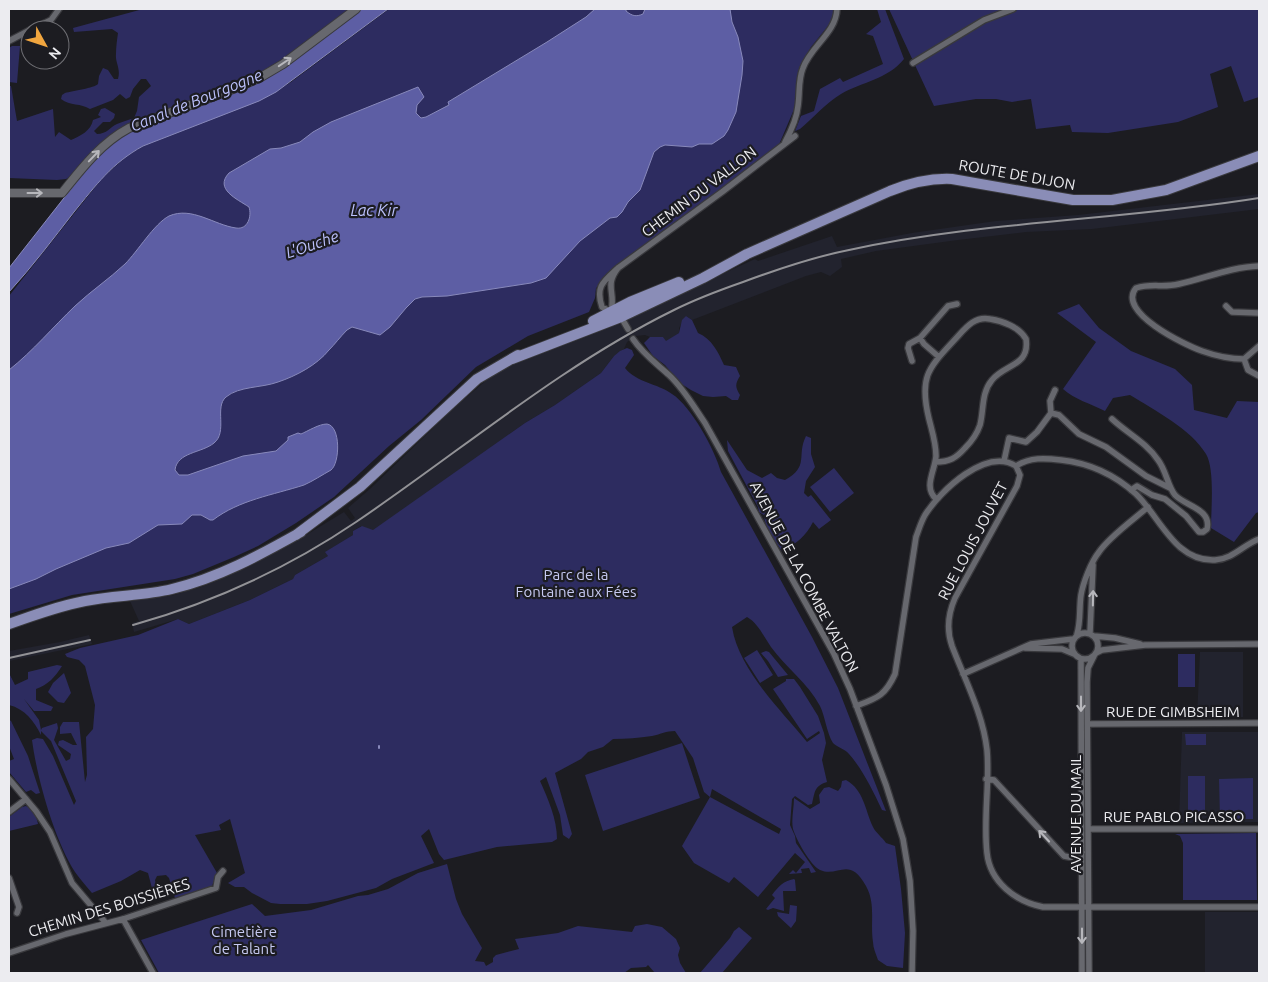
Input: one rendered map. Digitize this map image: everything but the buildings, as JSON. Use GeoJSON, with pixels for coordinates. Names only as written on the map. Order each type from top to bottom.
{"type":"FeatureCollection","features":[{"type":"Feature","properties":{"kind":"main road","name":"ROUTE DE DIJON"},"geometry":{"type":"LineString","coordinates":[[621,317],[703,278],[747,254],[890,191],[926,180],[952,178],[1073,200],[1112,200],[1166,190],[1259,156]]}},
{"type":"Feature","properties":{"kind":"main road","name":"ROUTE DE DIJON"},"geometry":{"type":"LineString","coordinates":[[611,312],[630,302],[747,254]]}},
{"type":"Feature","properties":{"kind":"main road","name":"ROUTE DE DIJON"},"geometry":{"type":"LineString","coordinates":[[621,317],[632,307],[670,290],[689,278]]}},
{"type":"Feature","properties":{"kind":"main road"},"geometry":{"type":"LineString","coordinates":[[611,312],[621,317]]}},
{"type":"Feature","properties":{"kind":"main road"},"geometry":{"type":"LineString","coordinates":[[591,328],[606,319],[611,312]]}},
{"type":"Feature","properties":{"kind":"main road"},"geometry":{"type":"LineString","coordinates":[[296,535],[349,496],[477,380],[541,343],[597,320],[611,312]]}},
{"type":"Feature","properties":{"kind":"main road"},"geometry":{"type":"LineString","coordinates":[[512,359],[621,317]]}},
{"type":"Feature","properties":{"kind":"main road"},"geometry":{"type":"LineString","coordinates":[[9,624],[84,601],[170,590],[196,583],[250,559],[296,535],[347,503],[407,449],[410,442]]}},
{"type":"Feature","properties":{"kind":"main road"},"geometry":{"type":"LineString","coordinates":[[374,480],[396,456],[399,450]]}},
{"type":"Feature","properties":{"kind":"street"},"geometry":{"type":"LineString","coordinates":[[51,20],[59,9]]}},
{"type":"Feature","properties":{"kind":"street"},"geometry":{"type":"LineString","coordinates":[[9,193],[62,193],[88,162],[117,134],[260,77],[283,64],[356,9]]}},
{"type":"Feature","properties":{"kind":"street"},"geometry":{"type":"LineString","coordinates":[[784,144],[798,107],[803,67],[820,40],[834,24],[837,9]]}},
{"type":"Feature","properties":{"kind":"street"},"geometry":{"type":"LineString","coordinates":[[913,63],[984,20],[1013,9]]}},
{"type":"Feature","properties":{"kind":"street","name":"CHEMIN DU VALLON"},"geometry":{"type":"LineString","coordinates":[[611,312],[602,307],[599,290],[601,285],[618,268],[795,136]]}},
{"type":"Feature","properties":{"kind":"street"},"geometry":{"type":"LineString","coordinates":[[1259,266],[1226,270],[1178,284],[1164,286],[1147,285],[1136,288],[1132,296],[1132,302],[1143,316],[1180,342],[1203,352],[1223,358],[1244,359],[1259,346]]}},
{"type":"Feature","properties":{"kind":"street"},"geometry":{"type":"LineString","coordinates":[[611,312],[613,303],[610,284],[618,268]]}},
{"type":"Feature","properties":{"kind":"street"},"geometry":{"type":"LineString","coordinates":[[912,361],[908,348],[909,344],[920,338],[948,306],[957,304]]}},
{"type":"Feature","properties":{"kind":"street"},"geometry":{"type":"LineString","coordinates":[[1226,306],[1232,312],[1259,313]]}},
{"type":"Feature","properties":{"kind":"street"},"geometry":{"type":"LineString","coordinates":[[621,317],[628,329]]}},
{"type":"Feature","properties":{"kind":"street"},"geometry":{"type":"LineString","coordinates":[[935,462],[952,460],[971,442],[980,426],[988,386],[1000,373],[1022,359],[1026,349],[1026,339],[1014,327],[993,319],[980,319],[969,324],[929,371],[924,388],[934,437],[935,462],[930,487],[932,496],[936,499]]}},
{"type":"Feature","properties":{"kind":"street"},"geometry":{"type":"LineString","coordinates":[[920,338],[939,357]]}},
{"type":"Feature","properties":{"kind":"street","name":"AVENUE DE LA COMBE VALTON"},"geometry":{"type":"LineString","coordinates":[[633,339],[649,359],[670,376],[689,398],[705,423],[829,646],[856,706],[886,785],[903,839],[910,881],[913,931],[912,973]]}},
{"type":"Feature","properties":{"kind":"street"},"geometry":{"type":"LineString","coordinates":[[1244,359],[1248,370],[1259,376]]}},
{"type":"Feature","properties":{"kind":"street"},"geometry":{"type":"LineString","coordinates":[[1004,461],[1009,438],[1026,442],[1051,413],[1050,401],[1055,390]]}},
{"type":"Feature","properties":{"kind":"street"},"geometry":{"type":"LineString","coordinates":[[1051,413],[1059,415],[1079,434],[1113,452],[1146,476],[1170,488],[1178,498],[1193,505],[1203,514],[1208,524],[1206,531],[1201,532],[1197,530],[1186,516],[1163,498],[1152,495],[1139,486],[1134,486],[1131,490]]}},
{"type":"Feature","properties":{"kind":"street"},"geometry":{"type":"LineString","coordinates":[[1112,419],[1154,454],[1168,477],[1170,488]]}},
{"type":"Feature","properties":{"kind":"street"},"geometry":{"type":"LineString","coordinates":[[856,706],[873,701],[884,692],[895,674],[916,537],[924,516],[936,499],[954,482],[974,469],[989,463],[1004,461],[1016,466],[1032,459],[1074,462],[1089,466],[1106,473],[1131,490],[1148,507],[1179,548],[1197,558],[1215,560],[1232,556],[1259,540]]}},
{"type":"Feature","properties":{"kind":"street","name":"RUE LOUIS JOUVET"},"geometry":{"type":"LineString","coordinates":[[1016,466],[1020,475],[1017,486],[955,598],[948,626],[950,640],[982,722],[987,751],[986,854],[998,881],[1014,897],[1035,906],[1259,907]]}},
{"type":"Feature","properties":{"kind":"street"},"geometry":{"type":"LineString","coordinates":[[1074,654],[1071,646],[1080,624],[1081,595],[1096,557],[1103,546],[1148,507]]}},
{"type":"Feature","properties":{"kind":"street"},"geometry":{"type":"LineString","coordinates":[[1093,563],[1092,635],[1098,644],[1095,654]]}},
{"type":"Feature","properties":{"kind":"street"},"geometry":{"type":"LineString","coordinates":[[963,674],[1031,644],[1075,636],[1084,632],[1145,645]]}},
{"type":"Feature","properties":{"kind":"street"},"geometry":{"type":"LineString","coordinates":[[1022,648],[1062,649],[1081,659],[1086,659],[1102,650],[1145,645],[1259,644]]}},
{"type":"Feature","properties":{"kind":"street","name":"AVENUE DU MAIL"},"geometry":{"type":"LineString","coordinates":[[1082,973],[1088,829],[1087,676],[1088,668],[1095,654]]}},
{"type":"Feature","properties":{"kind":"street","name":"AVENUE DU MAIL"},"geometry":{"type":"LineString","coordinates":[[1081,659],[1082,852],[1089,973]]}},
{"type":"Feature","properties":{"kind":"street","name":"RUE DE GIMBSHEIM"},"geometry":{"type":"LineString","coordinates":[[1088,724],[1250,724],[1259,722]]}},
{"type":"Feature","properties":{"kind":"street"},"geometry":{"type":"LineString","coordinates":[[9,779],[50,832],[72,883],[105,922]]}},
{"type":"Feature","properties":{"kind":"street"},"geometry":{"type":"LineString","coordinates":[[986,779],[994,780],[1064,856],[1074,858],[1082,852]]}},
{"type":"Feature","properties":{"kind":"street"},"geometry":{"type":"LineString","coordinates":[[9,812],[26,799]]}},
{"type":"Feature","properties":{"kind":"street","name":"RUE PABLO PICASSO"},"geometry":{"type":"LineString","coordinates":[[1088,829],[1259,829]]}},
{"type":"Feature","properties":{"kind":"street","name":"CHEMIN DES BOISSIÈRES"},"geometry":{"type":"LineString","coordinates":[[9,953],[105,922],[123,919],[216,888],[218,877],[223,871]]}},
{"type":"Feature","properties":{"kind":"street"},"geometry":{"type":"LineString","coordinates":[[9,878],[19,907],[17,913]]}},
{"type":"Feature","properties":{"kind":"street"},"geometry":{"type":"LineString","coordinates":[[123,919],[153,973]]}},
{"type":"Feature","properties":{"kind":"shaded area"},"geometry":{"type":"Polygon","coordinates":[[[1259,194],[1259,209],[1092,229],[1026,232],[876,251],[841,259],[842,267],[830,276],[821,272],[806,276],[692,320],[686,316],[679,328],[679,333],[666,342],[663,337],[645,335],[636,336],[627,342],[624,349],[614,356],[601,373],[525,423],[373,531],[361,526],[353,531],[353,535],[326,552],[328,556],[295,575],[293,579],[250,600],[189,624],[178,619],[134,632],[132,623],[139,621],[130,601],[174,595],[204,586],[288,546],[344,512],[351,521],[355,518],[348,508],[454,408],[505,367],[611,325],[622,323],[627,332],[631,330],[627,321],[630,316],[755,259],[758,261],[832,236],[837,247],[912,233],[996,221],[1078,215],[1259,194]]]}},
{"type":"Feature","properties":{"kind":"shaded area"},"geometry":{"type":"Polygon","coordinates":[[[89,635],[92,644],[9,661],[9,651],[89,635]]]}},
{"type":"Feature","properties":{"kind":"shaded area"},"geometry":{"type":"Polygon","coordinates":[[[1200,652],[1243,652],[1243,717],[1197,717],[1200,652]]]}},
{"type":"Feature","properties":{"kind":"shaded area"},"geometry":{"type":"Polygon","coordinates":[[[1182,732],[1259,732],[1259,822],[1179,823],[1182,732]]]}},
{"type":"Feature","properties":{"kind":"shaded area"},"geometry":{"type":"Polygon","coordinates":[[[1205,912],[1259,912],[1259,973],[1205,973],[1205,912]]]}},
{"type":"Feature","properties":{"kind":"green space"},"geometry":{"type":"Polygon","coordinates":[[[143,9],[362,9],[289,63],[66,179],[9,178],[9,86],[11,86],[17,121],[53,109],[55,137],[59,132],[71,140],[81,135],[88,130],[93,120],[101,117],[98,115],[101,109],[105,108],[115,114],[114,118],[110,122],[103,122],[94,131],[97,134],[134,118],[139,97],[151,86],[146,79],[141,79],[133,89],[130,97],[126,99],[120,94],[113,100],[90,109],[61,99],[65,93],[98,84],[103,68],[108,70],[114,79],[118,79],[119,75],[116,57],[118,33],[112,29],[74,32],[73,28],[143,9]]]}},
{"type":"Feature","properties":{"kind":"green space","name":"Lac Kir"},"geometry":{"type":"Polygon","coordinates":[[[389,9],[834,9],[832,21],[811,47],[800,67],[797,78],[795,107],[778,147],[596,288],[595,298],[589,312],[528,336],[476,367],[421,420],[389,446],[334,497],[258,546],[193,574],[175,579],[72,595],[9,614],[9,296],[103,177],[128,155],[143,146],[268,96],[291,82],[389,9]]]}},
{"type":"Feature","properties":{"kind":"green space"},"geometry":{"type":"Polygon","coordinates":[[[877,9],[885,9],[904,59],[898,66],[883,76],[836,97],[800,129],[795,131],[801,116],[814,111],[820,89],[840,78],[843,82],[883,64],[873,36],[866,34],[881,22],[877,9]]]}},
{"type":"Feature","properties":{"kind":"green space"},"geometry":{"type":"Polygon","coordinates":[[[889,9],[1259,9],[1259,97],[1244,102],[1231,66],[1210,74],[1218,107],[1178,122],[1108,133],[1072,132],[1070,125],[1036,129],[1031,99],[1012,102],[996,99],[976,99],[934,106],[889,9]]]}},
{"type":"Feature","properties":{"kind":"green space"},"geometry":{"type":"Polygon","coordinates":[[[20,46],[17,83],[9,82],[9,48],[20,46]]]}},
{"type":"Feature","properties":{"kind":"green space"},"geometry":{"type":"Polygon","coordinates":[[[1079,304],[1099,328],[1131,351],[1175,369],[1192,385],[1194,410],[1227,418],[1237,401],[1259,402],[1259,512],[1256,513],[1234,542],[1211,528],[1211,469],[1206,454],[1191,436],[1182,428],[1130,395],[1113,398],[1105,411],[1077,399],[1063,389],[1096,342],[1057,313],[1079,304]]]}},
{"type":"Feature","properties":{"kind":"green space"},"geometry":{"type":"Polygon","coordinates":[[[686,316],[692,320],[698,333],[714,346],[724,365],[736,367],[740,376],[736,386],[740,395],[738,400],[732,400],[726,396],[703,396],[691,390],[680,383],[665,365],[653,356],[644,343],[650,337],[663,337],[666,341],[679,333],[682,320],[686,316]]]}},
{"type":"Feature","properties":{"kind":"green space","name":"Parc de la Fontaine aux Fées"},"geometry":{"type":"Polygon","coordinates":[[[627,348],[632,350],[634,355],[625,368],[635,377],[672,394],[687,408],[701,429],[721,472],[838,688],[886,811],[882,810],[854,760],[847,752],[833,743],[822,710],[815,698],[777,655],[758,626],[747,617],[732,627],[736,643],[752,674],[807,742],[820,733],[819,731],[807,739],[773,689],[786,681],[786,679],[794,679],[818,716],[826,743],[822,760],[827,782],[817,788],[812,804],[808,805],[795,796],[792,799],[790,825],[796,843],[816,872],[811,873],[809,868],[801,869],[802,873],[789,874],[793,870],[796,873],[805,862],[795,853],[758,897],[734,877],[729,883],[694,863],[682,846],[710,797],[704,792],[693,758],[675,731],[647,737],[613,739],[603,747],[588,752],[581,759],[555,773],[572,834],[569,839],[563,835],[560,815],[546,777],[540,781],[554,817],[557,839],[552,842],[497,847],[444,860],[439,854],[429,829],[421,836],[434,863],[392,879],[376,888],[327,901],[307,904],[271,903],[244,887],[235,887],[228,883],[245,873],[230,819],[219,825],[221,830],[195,835],[217,873],[212,886],[175,898],[169,878],[166,875],[157,876],[155,880],[157,892],[153,892],[148,873],[140,870],[121,881],[92,893],[75,872],[53,826],[42,790],[32,740],[37,738],[43,739],[53,756],[74,805],[76,801],[51,741],[41,731],[41,735],[32,720],[20,709],[9,705],[9,673],[15,685],[28,679],[28,672],[57,665],[62,666],[51,680],[36,689],[36,700],[53,707],[51,711],[34,711],[24,699],[39,720],[41,730],[57,723],[58,728],[54,740],[66,761],[70,759],[71,754],[58,745],[59,741],[63,740],[77,745],[71,733],[60,734],[60,727],[63,722],[79,722],[85,782],[87,775],[86,737],[93,729],[95,705],[85,666],[79,660],[67,657],[65,654],[80,648],[138,635],[178,619],[189,624],[250,600],[293,579],[295,575],[328,556],[325,552],[353,535],[353,531],[362,526],[373,530],[525,423],[601,373],[620,351],[627,348]],[[712,789],[710,797],[779,834],[781,829],[712,789]]]}},
{"type":"Feature","properties":{"kind":"green space"},"geometry":{"type":"Polygon","coordinates":[[[806,436],[811,438],[811,454],[815,467],[806,481],[804,493],[808,497],[811,495],[831,520],[819,529],[813,522],[800,539],[782,551],[770,534],[764,515],[759,512],[728,451],[727,440],[747,470],[762,478],[771,473],[777,478],[785,480],[793,475],[800,465],[803,443],[806,436]]]}},
{"type":"Feature","properties":{"kind":"green space"},"geometry":{"type":"Polygon","coordinates":[[[834,468],[854,493],[830,512],[810,487],[834,468]]]}},
{"type":"Feature","properties":{"kind":"green space"},"geometry":{"type":"Polygon","coordinates":[[[757,650],[773,675],[760,683],[744,658],[757,650]]]}},
{"type":"Feature","properties":{"kind":"green space"},"geometry":{"type":"Polygon","coordinates":[[[769,652],[788,675],[778,677],[761,653],[769,652]]]}},
{"type":"Feature","properties":{"kind":"green space"},"geometry":{"type":"Polygon","coordinates":[[[1178,654],[1195,654],[1195,687],[1178,687],[1178,654]]]}},
{"type":"Feature","properties":{"kind":"green space"},"geometry":{"type":"Polygon","coordinates":[[[64,673],[71,693],[64,703],[58,702],[48,692],[53,683],[64,673]]]}},
{"type":"Feature","properties":{"kind":"green space"},"geometry":{"type":"Polygon","coordinates":[[[9,720],[28,756],[40,793],[36,794],[31,790],[26,792],[9,772],[9,761],[14,759],[9,746],[9,720]]]}},
{"type":"Feature","properties":{"kind":"green space"},"geometry":{"type":"Polygon","coordinates":[[[1185,734],[1206,734],[1206,745],[1186,745],[1185,734]]]}},
{"type":"Feature","properties":{"kind":"green space"},"geometry":{"type":"Polygon","coordinates":[[[682,743],[700,798],[603,831],[585,775],[682,743]]]}},
{"type":"Feature","properties":{"kind":"green space"},"geometry":{"type":"Polygon","coordinates":[[[1188,776],[1205,776],[1205,813],[1188,813],[1188,776]]]}},
{"type":"Feature","properties":{"kind":"green space"},"geometry":{"type":"Polygon","coordinates":[[[1253,778],[1253,819],[1220,819],[1219,779],[1253,778]]]}},
{"type":"Feature","properties":{"kind":"green space"},"geometry":{"type":"Polygon","coordinates":[[[846,780],[857,789],[873,827],[886,843],[895,846],[905,933],[903,968],[887,966],[878,960],[873,944],[871,900],[866,886],[860,877],[849,869],[832,872],[820,870],[812,863],[804,851],[793,829],[794,798],[810,809],[820,803],[819,795],[824,788],[829,787],[838,791],[842,781],[846,780]]]}},
{"type":"Feature","properties":{"kind":"green space"},"geometry":{"type":"Polygon","coordinates":[[[26,806],[31,809],[38,824],[9,831],[9,817],[26,806]]]}},
{"type":"Feature","properties":{"kind":"green space"},"geometry":{"type":"Polygon","coordinates":[[[1256,833],[1257,900],[1183,900],[1183,843],[1180,836],[1175,834],[1256,833]]]}},
{"type":"Feature","properties":{"kind":"green space","name":"Cimetière de Talant"},"geometry":{"type":"Polygon","coordinates":[[[447,864],[462,914],[482,948],[475,961],[484,962],[486,966],[493,962],[493,958],[496,955],[519,949],[515,939],[558,933],[578,926],[632,932],[635,926],[647,924],[662,927],[676,939],[680,948],[678,955],[680,963],[686,973],[655,973],[648,965],[646,967],[631,968],[624,973],[159,973],[141,940],[252,904],[265,916],[311,910],[388,889],[418,873],[447,864]]]}},
{"type":"Feature","properties":{"kind":"green space"},"geometry":{"type":"Polygon","coordinates":[[[794,879],[796,891],[783,891],[784,911],[773,908],[766,909],[775,898],[772,895],[779,887],[787,881],[794,879]]]}},
{"type":"Feature","properties":{"kind":"green space"},"geometry":{"type":"Polygon","coordinates":[[[790,905],[797,906],[796,921],[791,928],[778,916],[777,912],[789,914],[790,905]]]}},
{"type":"Feature","properties":{"kind":"green space"},"geometry":{"type":"Polygon","coordinates":[[[739,927],[752,938],[722,973],[700,973],[734,931],[739,927]]]}},
{"type":"Feature","properties":{"kind":"water","name":"Canal de Bourgogne"},"geometry":{"type":"Polygon","coordinates":[[[362,9],[388,9],[276,92],[259,101],[143,146],[113,167],[9,292],[9,268],[93,161],[111,143],[129,131],[289,63],[362,9]]]}},
{"type":"Feature","properties":{"kind":"water","name":"Lac Kir"},"geometry":{"type":"Polygon","coordinates":[[[595,9],[626,9],[628,13],[636,16],[643,14],[645,9],[730,9],[743,61],[736,112],[724,136],[712,144],[699,144],[692,147],[665,145],[660,147],[654,152],[640,190],[628,202],[622,212],[617,217],[610,218],[580,241],[546,278],[531,283],[415,299],[390,327],[380,335],[352,327],[324,355],[299,373],[272,384],[231,393],[223,401],[221,407],[221,426],[218,438],[209,446],[185,456],[177,464],[175,470],[179,475],[188,475],[243,456],[276,451],[288,440],[288,437],[327,424],[332,426],[335,431],[338,445],[336,460],[331,470],[304,485],[245,503],[213,520],[201,515],[192,515],[182,524],[158,525],[129,543],[106,548],[9,589],[9,370],[35,347],[75,306],[125,264],[152,231],[169,216],[186,213],[236,228],[244,227],[248,222],[250,214],[249,207],[233,197],[226,189],[224,184],[229,173],[270,149],[281,148],[300,142],[331,122],[418,87],[424,97],[417,105],[416,113],[421,118],[426,117],[449,105],[448,102],[547,42],[595,9]]]}},
{"type":"Feature","properties":{"kind":"tunnel"},"geometry":{"type":"LineString","coordinates":[[628,329],[633,339]]}},
{"type":"Feature","properties":{"kind":"railway"},"geometry":{"type":"LineString","coordinates":[[133,625],[220,595],[276,569],[330,539],[395,495],[512,410],[591,357],[632,332],[674,310],[717,291],[809,260],[900,240],[1259,198]]}},
{"type":"Feature","properties":{"kind":"railway"},"geometry":{"type":"LineString","coordinates":[[9,658],[90,640]]}},
{"type":"Feature","properties":{"kind":"water label","name":"L'Ouche"},"geometry":{"type":"Point","coordinates":[312,244]}}]}
